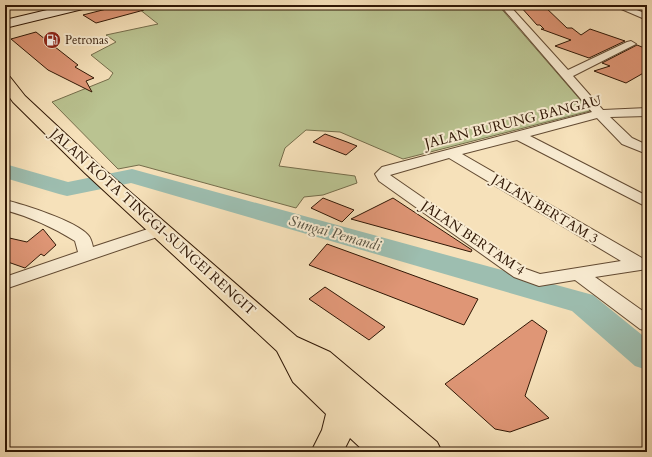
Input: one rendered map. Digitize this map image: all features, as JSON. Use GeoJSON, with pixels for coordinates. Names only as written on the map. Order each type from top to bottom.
{"type":"FeatureCollection","features":[{"type":"Feature","properties":{"kind":"main road","name":"JALAN KOTA TINGGI-SUNGEI RENGIT"},"geometry":{"type":"LineString","coordinates":[[5,80],[12,95],[287,344],[320,360],[426,449]]}},
{"type":"Feature","properties":{"kind":"main road","name":"JALAN KOTA TINGGI-SUNGEI RENGIT"},"geometry":{"type":"LineString","coordinates":[[287,344],[303,374],[387,452]]}},
{"type":"Feature","properties":{"kind":"main road"},"geometry":{"type":"LineString","coordinates":[[327,452],[337,433],[342,410]]}},
{"type":"Feature","properties":{"kind":"street"},"geometry":{"type":"LineString","coordinates":[[5,24],[62,7],[83,5]]}},
{"type":"Feature","properties":{"kind":"street"},"geometry":{"type":"LineString","coordinates":[[504,5],[600,114],[627,141],[647,150]]}},
{"type":"Feature","properties":{"kind":"street"},"geometry":{"type":"LineString","coordinates":[[616,5],[647,17]]}},
{"type":"Feature","properties":{"kind":"street"},"geometry":{"type":"LineString","coordinates":[[567,75],[631,44]]}},
{"type":"Feature","properties":{"kind":"street","name":"JALAN BURUNG BANGAU"},"geometry":{"type":"LineString","coordinates":[[387,170],[600,114],[647,112]]}},
{"type":"Feature","properties":{"kind":"street"},"geometry":{"type":"LineString","coordinates":[[520,136],[647,202]]}},
{"type":"Feature","properties":{"kind":"street","name":"JALAN BERTAM 3"},"geometry":{"type":"LineString","coordinates":[[452,154],[643,264]]}},
{"type":"Feature","properties":{"kind":"street","name":"JALAN BERTAM 4"},"geometry":{"type":"LineString","coordinates":[[387,170],[382,174],[384,178],[520,273],[539,280],[580,274]]}},
{"type":"Feature","properties":{"kind":"street"},"geometry":{"type":"LineString","coordinates":[[5,205],[38,214],[59,223],[82,238],[87,254]]}},
{"type":"Feature","properties":{"kind":"street"},"geometry":{"type":"LineString","coordinates":[[5,283],[160,230]]}},
{"type":"Feature","properties":{"kind":"street"},"geometry":{"type":"LineString","coordinates":[[580,274],[643,264]]}},
{"type":"Feature","properties":{"kind":"street"},"geometry":{"type":"LineString","coordinates":[[580,274],[647,324]]}},
{"type":"Feature","properties":{"kind":"green space"},"geometry":{"type":"Polygon","coordinates":[[[134,5],[203,5],[212,9],[225,5],[498,5],[590,111],[403,159],[340,132],[306,130],[285,148],[279,166],[355,176],[357,183],[323,195],[304,197],[296,208],[139,165],[118,169],[52,102],[109,79],[113,73],[91,55],[116,42],[106,35],[158,24],[134,5]]]}},
{"type":"Feature","properties":{"kind":"building"},"geometry":{"type":"Polygon","coordinates":[[[122,5],[143,5],[144,10],[96,23],[83,15],[122,5]]]}},
{"type":"Feature","properties":{"kind":"building"},"geometry":{"type":"Polygon","coordinates":[[[543,5],[567,28],[572,28],[581,35],[590,29],[625,41],[589,58],[555,46],[571,40],[541,29],[544,29],[540,25],[537,25],[520,6],[543,5]]]}},
{"type":"Feature","properties":{"kind":"building"},"geometry":{"type":"Polygon","coordinates":[[[36,32],[78,65],[75,67],[94,78],[86,81],[92,92],[48,70],[11,39],[36,32]]]}},
{"type":"Feature","properties":{"kind":"building"},"geometry":{"type":"Polygon","coordinates":[[[637,45],[647,49],[647,71],[626,83],[594,71],[610,66],[602,63],[637,45]]]}},
{"type":"Feature","properties":{"kind":"building"},"geometry":{"type":"Polygon","coordinates":[[[325,134],[357,146],[346,155],[313,142],[325,134]]]}},
{"type":"Feature","properties":{"kind":"building"},"geometry":{"type":"Polygon","coordinates":[[[323,198],[354,210],[342,222],[311,208],[323,198]]]}},
{"type":"Feature","properties":{"kind":"building"},"geometry":{"type":"Polygon","coordinates":[[[393,198],[472,250],[471,252],[351,219],[393,198]]]}},
{"type":"Feature","properties":{"kind":"building"},"geometry":{"type":"Polygon","coordinates":[[[43,229],[56,245],[44,256],[41,254],[25,268],[5,261],[5,237],[27,242],[43,229]]]}},
{"type":"Feature","properties":{"kind":"building"},"geometry":{"type":"Polygon","coordinates":[[[327,244],[478,299],[464,325],[309,265],[327,244]]]}},
{"type":"Feature","properties":{"kind":"building"},"geometry":{"type":"Polygon","coordinates":[[[325,287],[385,327],[369,340],[309,299],[325,287]]]}},
{"type":"Feature","properties":{"kind":"building"},"geometry":{"type":"Polygon","coordinates":[[[532,320],[547,331],[525,396],[549,418],[510,432],[495,429],[445,384],[532,320]]]}},
{"type":"Feature","properties":{"kind":"waterway","name":"Sungai Pemandi"},"geometry":{"type":"LineString","coordinates":[[5,171],[67,189],[132,176],[582,303],[647,357]]}},
{"type":"Feature","properties":{"kind":"place","name":"Petronas"},"geometry":{"type":"Point","coordinates":[52,40]}}]}
